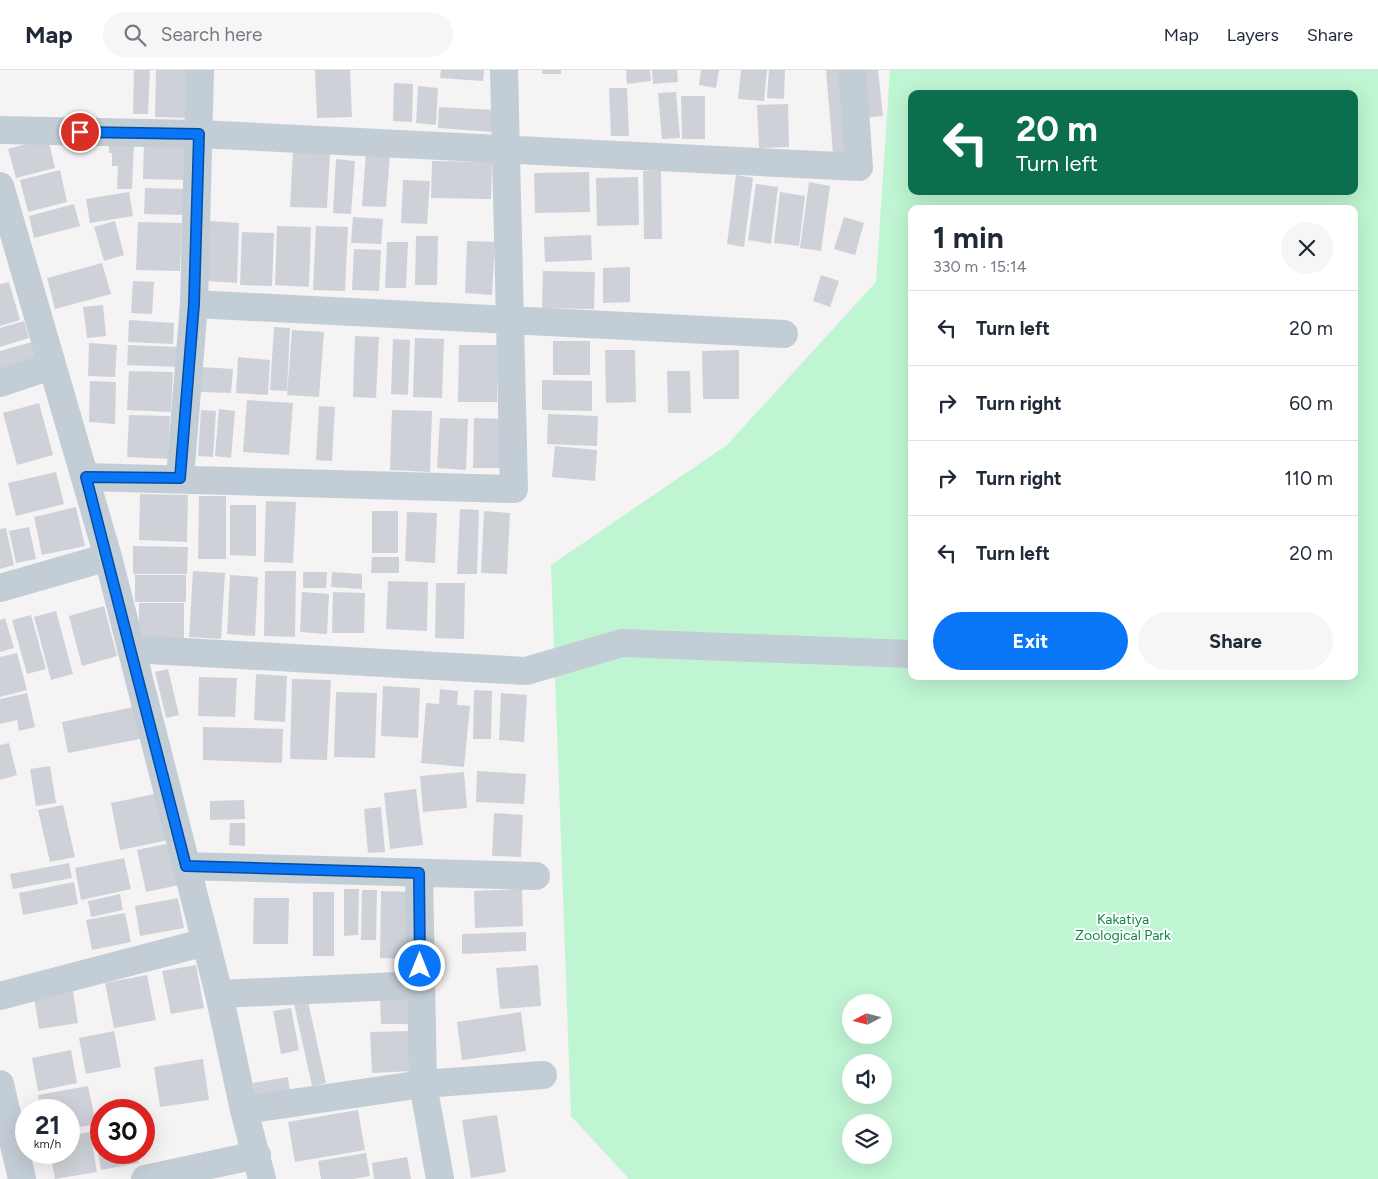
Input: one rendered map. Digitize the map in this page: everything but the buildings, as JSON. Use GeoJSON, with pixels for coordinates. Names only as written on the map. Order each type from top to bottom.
{"type":"FeatureCollection","features":[{"type":"Feature","properties":{"kind":"street"},"geometry":{"type":"LineString","coordinates":[[180,478],[194,304],[200,70]]}},
{"type":"Feature","properties":{"kind":"street"},"geometry":{"type":"LineString","coordinates":[[86,477],[180,478],[514,489],[504,70]]}},
{"type":"Feature","properties":{"kind":"street"},"geometry":{"type":"LineString","coordinates":[[0,130],[199,134],[859,167],[852,70]]}},
{"type":"Feature","properties":{"kind":"street"},"geometry":{"type":"LineString","coordinates":[[0,186],[108,557],[219,994],[244,1110],[260,1167],[145,1179]]}},
{"type":"Feature","properties":{"kind":"street"},"geometry":{"type":"LineString","coordinates":[[194,304],[511,322],[784,334]]}},
{"type":"Feature","properties":{"kind":"street"},"geometry":{"type":"LineString","coordinates":[[0,383],[51,366]]}},
{"type":"Feature","properties":{"kind":"street"},"geometry":{"type":"LineString","coordinates":[[0,588],[108,557]]}},
{"type":"Feature","properties":{"kind":"street"},"geometry":{"type":"LineString","coordinates":[[131,649],[526,671],[622,643],[908,654]]}},
{"type":"Feature","properties":{"kind":"street"},"geometry":{"type":"LineString","coordinates":[[186,866],[536,876]]}},
{"type":"Feature","properties":{"kind":"street"},"geometry":{"type":"LineString","coordinates":[[419,873],[423,1084],[440,1179]]}},
{"type":"Feature","properties":{"kind":"street"},"geometry":{"type":"LineString","coordinates":[[0,996],[206,942]]}},
{"type":"Feature","properties":{"kind":"street"},"geometry":{"type":"LineString","coordinates":[[219,994],[420,985]]}},
{"type":"Feature","properties":{"kind":"street"},"geometry":{"type":"LineString","coordinates":[[244,1110],[423,1084],[543,1075]]}},
{"type":"Feature","properties":{"kind":"street"},"geometry":{"type":"LineString","coordinates":[[0,1084],[22,1179]]}},
{"type":"Feature","properties":{"kind":"green space","name":"Kakatiya Zoological Park"},"geometry":{"type":"Polygon","coordinates":[[[890,70],[1378,70],[1378,1179],[629,1179],[571,1116],[551,565],[727,445],[876,282],[890,70]]]}},
{"type":"Feature","properties":{"kind":"route"},"geometry":{"type":"LineString","coordinates":[[80,132],[199,134],[194,304],[180,478],[86,477],[186,866],[419,873],[420,966]]}}]}
